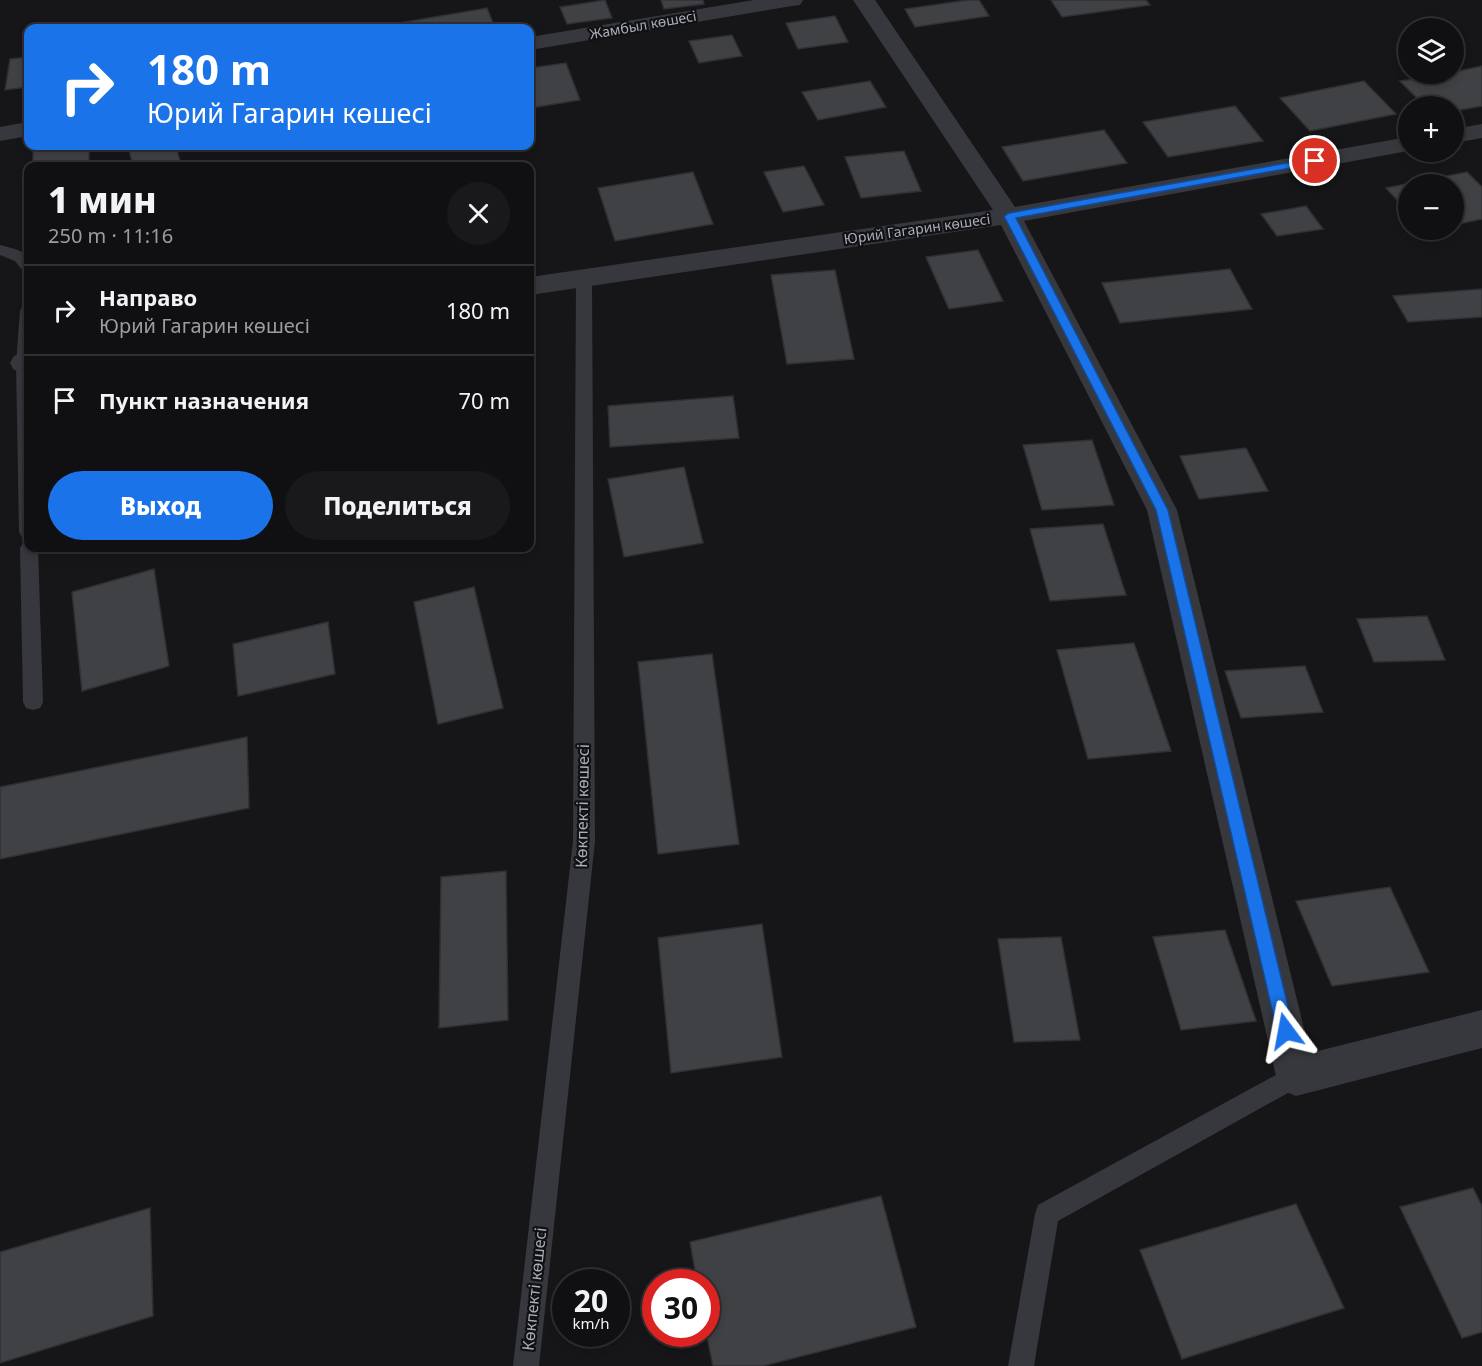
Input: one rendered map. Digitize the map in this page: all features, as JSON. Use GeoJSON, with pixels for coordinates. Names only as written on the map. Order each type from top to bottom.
{"type":"FeatureCollection","features":[{"type":"Feature","properties":{"kind":"street","name":"Жамбыл көшесі"},"geometry":{"type":"LineString","coordinates":[[534,43],[792,0]]}},
{"type":"Feature","properties":{"kind":"street"},"geometry":{"type":"LineString","coordinates":[[864,0],[1009,216],[1162,510],[1296,1076],[1482,1029]]}},
{"type":"Feature","properties":{"kind":"street"},"geometry":{"type":"LineString","coordinates":[[0,134],[24,130]]}},
{"type":"Feature","properties":{"kind":"street"},"geometry":{"type":"LineString","coordinates":[[1464,134],[1482,131]]}},
{"type":"Feature","properties":{"kind":"street","name":"Юрий Гагарин көшесі"},"geometry":{"type":"LineString","coordinates":[[534,285],[1009,216],[1398,146]]}},
{"type":"Feature","properties":{"kind":"lane"},"geometry":{"type":"LineString","coordinates":[[0,250],[20,257],[24,262]]}},
{"type":"Feature","properties":{"kind":"lane","name":"Көкпекті көшесі"},"geometry":{"type":"LineString","coordinates":[[526,1366],[584,841],[584,278]]}},
{"type":"Feature","properties":{"kind":"lane"},"geometry":{"type":"LineString","coordinates":[[29,552],[33,702]]}},
{"type":"Feature","properties":{"kind":"lane"},"geometry":{"type":"LineString","coordinates":[[1021,1366],[1047,1214],[1296,1076]]}},
{"type":"Feature","properties":{"kind":"building"},"geometry":{"type":"Polygon","coordinates":[[[605,0],[612,18],[567,24],[560,7],[605,0]]]}},
{"type":"Feature","properties":{"kind":"building"},"geometry":{"type":"Polygon","coordinates":[[[661,0],[703,0],[704,4],[664,9],[661,0]]]}},
{"type":"Feature","properties":{"kind":"building"},"geometry":{"type":"Polygon","coordinates":[[[979,0],[989,16],[915,27],[905,9],[979,0]]]}},
{"type":"Feature","properties":{"kind":"building"},"geometry":{"type":"Polygon","coordinates":[[[1051,0],[1146,0],[1150,5],[1062,17],[1051,0]]]}},
{"type":"Feature","properties":{"kind":"building"},"geometry":{"type":"Polygon","coordinates":[[[487,8],[493,24],[393,24],[487,8]]]}},
{"type":"Feature","properties":{"kind":"building"},"geometry":{"type":"Polygon","coordinates":[[[835,16],[848,42],[798,49],[786,23],[835,16]]]}},
{"type":"Feature","properties":{"kind":"building"},"geometry":{"type":"Polygon","coordinates":[[[732,35],[742,56],[699,63],[689,41],[732,35]]]}},
{"type":"Feature","properties":{"kind":"building"},"geometry":{"type":"Polygon","coordinates":[[[24,57],[24,88],[5,90],[10,59],[24,57]]]}},
{"type":"Feature","properties":{"kind":"building"},"geometry":{"type":"Polygon","coordinates":[[[566,63],[580,100],[534,107],[534,67],[566,63]]]}},
{"type":"Feature","properties":{"kind":"building"},"geometry":{"type":"Polygon","coordinates":[[[1482,66],[1482,106],[1464,109],[1464,96],[1415,96],[1403,84],[1464,84],[1464,70],[1482,66]]]}},
{"type":"Feature","properties":{"kind":"building"},"geometry":{"type":"Polygon","coordinates":[[[870,81],[886,107],[818,120],[802,92],[870,81]]]}},
{"type":"Feature","properties":{"kind":"building"},"geometry":{"type":"Polygon","coordinates":[[[1364,81],[1396,114],[1310,131],[1280,98],[1364,81]]]}},
{"type":"Feature","properties":{"kind":"building"},"geometry":{"type":"Polygon","coordinates":[[[1235,106],[1263,141],[1168,157],[1143,122],[1235,106]]]}},
{"type":"Feature","properties":{"kind":"building"},"geometry":{"type":"Polygon","coordinates":[[[1104,130],[1127,163],[1023,181],[1002,147],[1104,130]]]}},
{"type":"Feature","properties":{"kind":"building"},"geometry":{"type":"Polygon","coordinates":[[[33,150],[89,150],[89,162],[33,162],[33,150]]]}},
{"type":"Feature","properties":{"kind":"building"},"geometry":{"type":"Polygon","coordinates":[[[129,150],[177,150],[180,162],[132,162],[129,150]]]}},
{"type":"Feature","properties":{"kind":"building"},"geometry":{"type":"Polygon","coordinates":[[[904,151],[921,191],[861,198],[845,157],[904,151]]]}},
{"type":"Feature","properties":{"kind":"building"},"geometry":{"type":"Polygon","coordinates":[[[804,166],[824,205],[783,212],[764,172],[804,166]]]}},
{"type":"Feature","properties":{"kind":"building"},"geometry":{"type":"Polygon","coordinates":[[[693,172],[713,224],[615,241],[598,188],[693,172]]]}},
{"type":"Feature","properties":{"kind":"building"},"geometry":{"type":"Polygon","coordinates":[[[1467,172],[1482,187],[1482,219],[1464,223],[1464,174],[1457,174],[1467,172]]]}},
{"type":"Feature","properties":{"kind":"building"},"geometry":{"type":"Polygon","coordinates":[[[1398,186],[1398,201],[1386,188],[1398,186]]]}},
{"type":"Feature","properties":{"kind":"building"},"geometry":{"type":"Polygon","coordinates":[[[1306,206],[1323,229],[1277,236],[1261,214],[1306,206]]]}},
{"type":"Feature","properties":{"kind":"building"},"geometry":{"type":"Polygon","coordinates":[[[978,250],[1003,301],[949,309],[926,257],[978,250]]]}},
{"type":"Feature","properties":{"kind":"building"},"geometry":{"type":"Polygon","coordinates":[[[1230,269],[1252,309],[1120,323],[1102,283],[1230,269]]]}},
{"type":"Feature","properties":{"kind":"building"},"geometry":{"type":"Polygon","coordinates":[[[835,270],[854,359],[787,364],[771,275],[835,270]]]}},
{"type":"Feature","properties":{"kind":"building"},"geometry":{"type":"Polygon","coordinates":[[[1482,289],[1482,317],[1408,322],[1393,296],[1482,289]]]}},
{"type":"Feature","properties":{"kind":"building"},"geometry":{"type":"Polygon","coordinates":[[[733,396],[739,438],[610,447],[608,406],[733,396]]]}},
{"type":"Feature","properties":{"kind":"building"},"geometry":{"type":"Polygon","coordinates":[[[1092,440],[1114,505],[1042,510],[1023,445],[1092,440]]]}},
{"type":"Feature","properties":{"kind":"building"},"geometry":{"type":"Polygon","coordinates":[[[1246,448],[1268,491],[1199,499],[1180,456],[1246,448]]]}},
{"type":"Feature","properties":{"kind":"building"},"geometry":{"type":"Polygon","coordinates":[[[684,467],[703,543],[624,557],[608,479],[684,467]]]}},
{"type":"Feature","properties":{"kind":"building"},"geometry":{"type":"Polygon","coordinates":[[[1103,524],[1126,595],[1050,601],[1030,529],[1103,524]]]}},
{"type":"Feature","properties":{"kind":"building"},"geometry":{"type":"Polygon","coordinates":[[[154,569],[169,666],[82,691],[72,592],[154,569]]]}},
{"type":"Feature","properties":{"kind":"building"},"geometry":{"type":"Polygon","coordinates":[[[474,587],[503,708],[438,724],[414,602],[474,587]]]}},
{"type":"Feature","properties":{"kind":"building"},"geometry":{"type":"Polygon","coordinates":[[[1427,616],[1445,660],[1374,662],[1357,619],[1427,616]]]}},
{"type":"Feature","properties":{"kind":"building"},"geometry":{"type":"Polygon","coordinates":[[[328,622],[335,674],[238,696],[233,644],[328,622]]]}},
{"type":"Feature","properties":{"kind":"building"},"geometry":{"type":"Polygon","coordinates":[[[1134,643],[1171,751],[1088,759],[1057,650],[1134,643]]]}},
{"type":"Feature","properties":{"kind":"building"},"geometry":{"type":"Polygon","coordinates":[[[712,654],[739,844],[658,854],[638,662],[712,654]]]}},
{"type":"Feature","properties":{"kind":"building"},"geometry":{"type":"Polygon","coordinates":[[[1305,666],[1323,712],[1241,718],[1225,671],[1305,666]]]}},
{"type":"Feature","properties":{"kind":"building"},"geometry":{"type":"Polygon","coordinates":[[[247,737],[249,808],[0,859],[0,787],[247,737]]]}},
{"type":"Feature","properties":{"kind":"building"},"geometry":{"type":"Polygon","coordinates":[[[506,871],[508,1020],[439,1028],[441,877],[506,871]]]}},
{"type":"Feature","properties":{"kind":"building"},"geometry":{"type":"Polygon","coordinates":[[[1390,887],[1429,972],[1332,986],[1296,901],[1390,887]]]}},
{"type":"Feature","properties":{"kind":"building"},"geometry":{"type":"Polygon","coordinates":[[[762,924],[782,1057],[671,1073],[658,938],[762,924]]]}},
{"type":"Feature","properties":{"kind":"building"},"geometry":{"type":"Polygon","coordinates":[[[1225,930],[1256,1021],[1181,1030],[1153,937],[1225,930]]]}},
{"type":"Feature","properties":{"kind":"building"},"geometry":{"type":"Polygon","coordinates":[[[1061,937],[1080,1040],[1014,1042],[998,939],[1061,937]]]}},
{"type":"Feature","properties":{"kind":"building"},"geometry":{"type":"Polygon","coordinates":[[[1473,1188],[1482,1206],[1482,1332],[1462,1338],[1400,1207],[1473,1188]]]}},
{"type":"Feature","properties":{"kind":"building"},"geometry":{"type":"Polygon","coordinates":[[[881,1196],[916,1327],[763,1366],[713,1366],[709,1347],[720,1347],[720,1269],[695,1269],[690,1242],[881,1196]]]}},
{"type":"Feature","properties":{"kind":"building"},"geometry":{"type":"Polygon","coordinates":[[[1296,1204],[1344,1308],[1182,1359],[1140,1250],[1296,1204]]]}},
{"type":"Feature","properties":{"kind":"building"},"geometry":{"type":"Polygon","coordinates":[[[150,1208],[153,1316],[0,1363],[0,1252],[150,1208]]]}},
{"type":"Feature","properties":{"kind":"route"},"geometry":{"type":"LineString","coordinates":[[1286,1031],[1162,510],[1009,216],[1315,161]]}}]}
